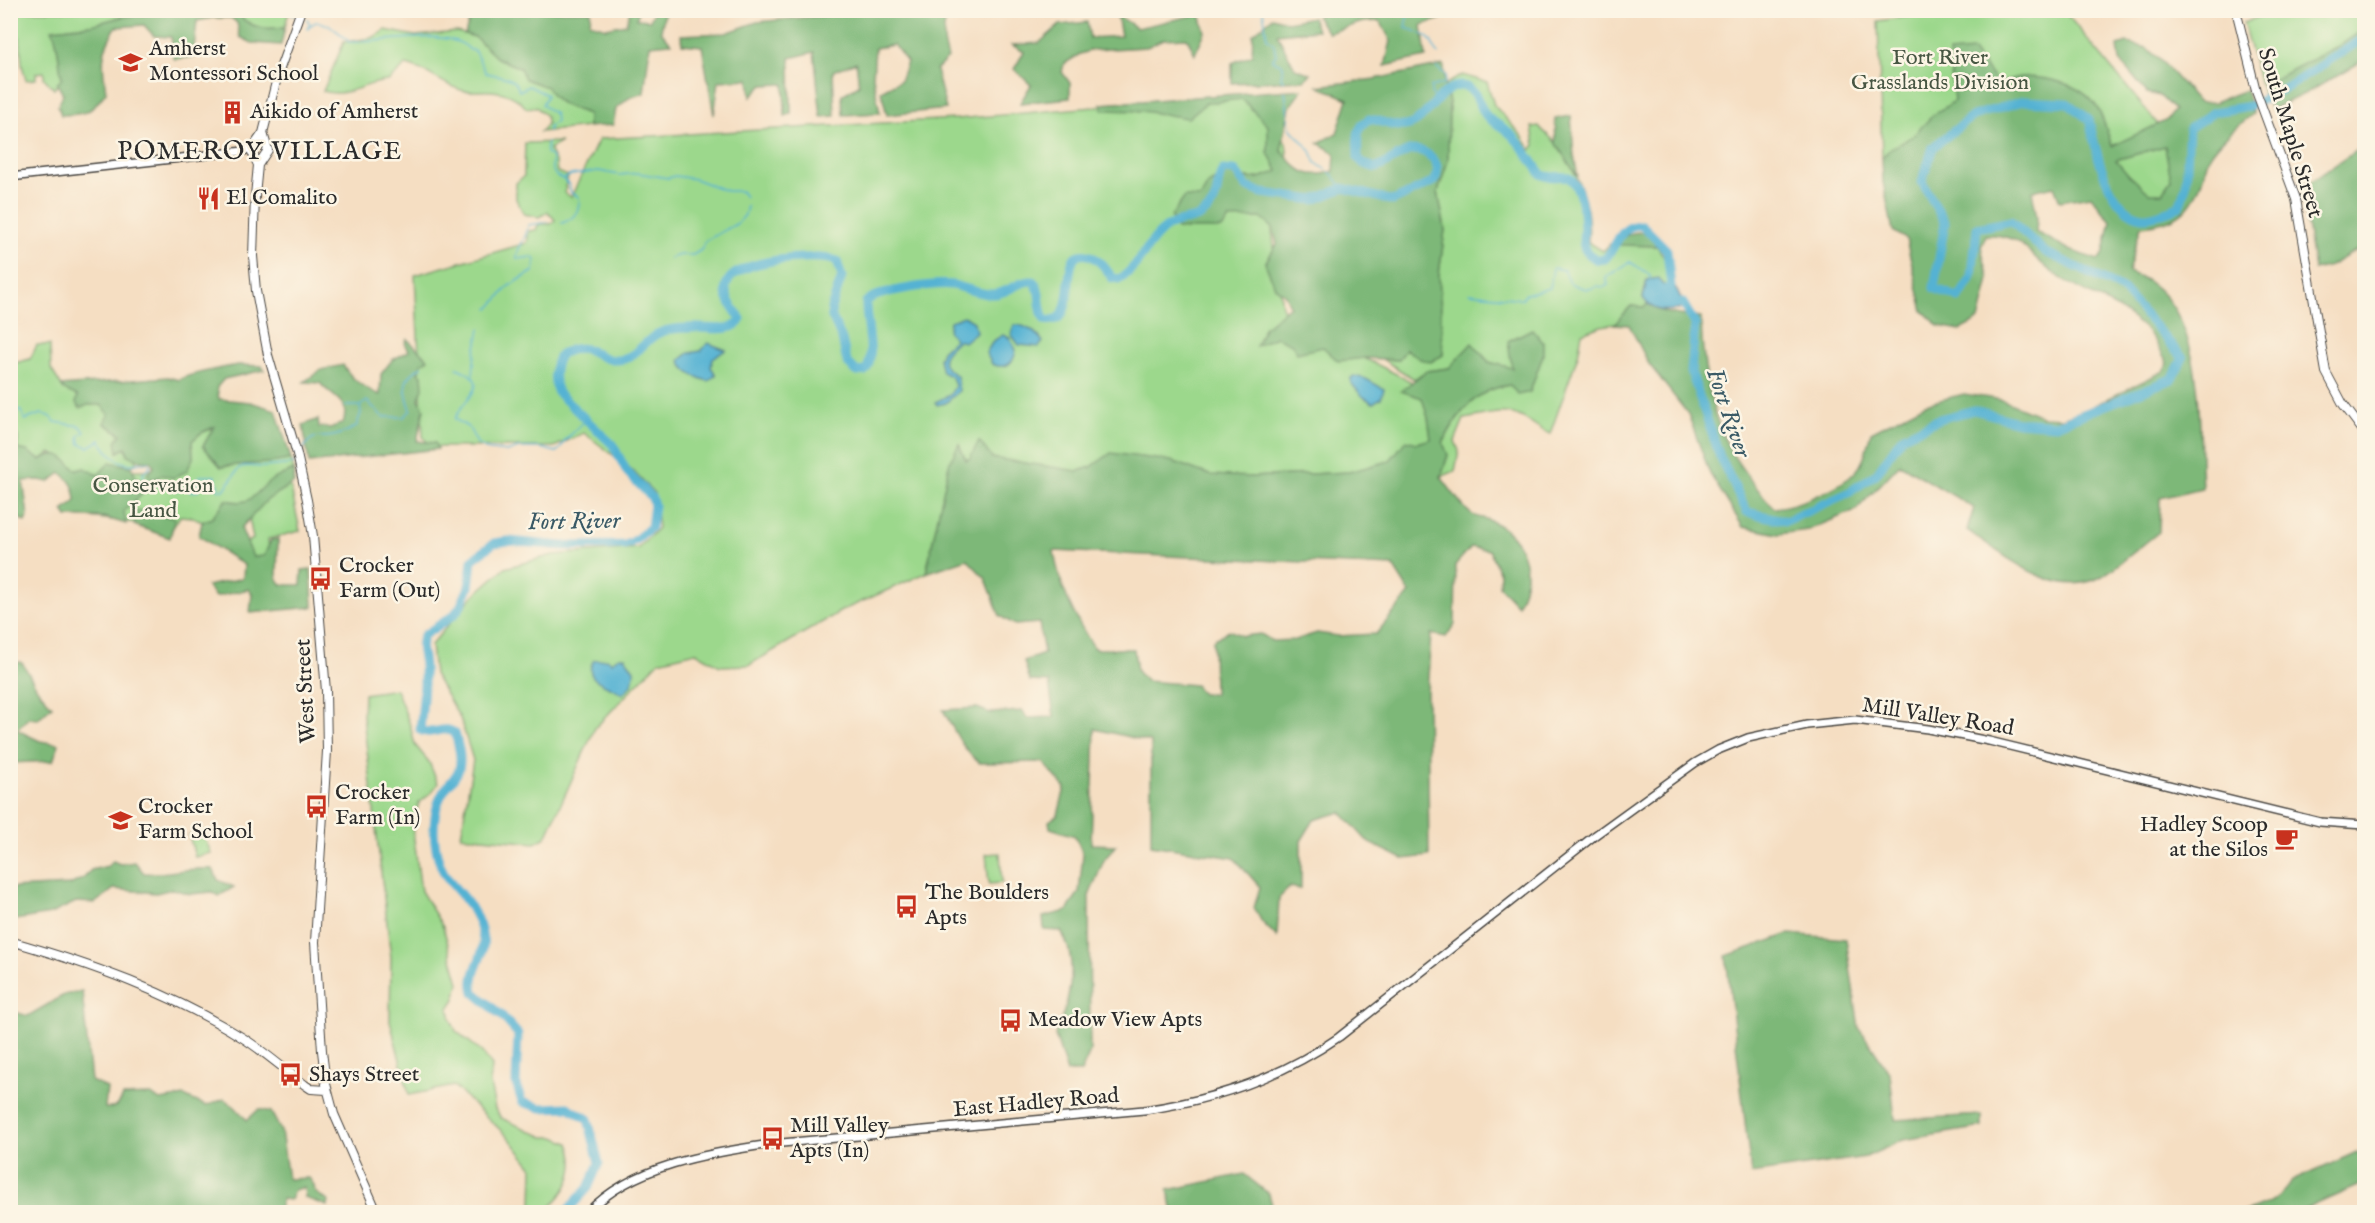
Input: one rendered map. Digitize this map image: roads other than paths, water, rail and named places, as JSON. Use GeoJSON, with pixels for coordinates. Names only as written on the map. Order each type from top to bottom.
{"type":"FeatureCollection","features":[{"type":"Feature","properties":{"kind":"main road"},"geometry":{"type":"LineString","coordinates":[[255,144],[263,133],[278,75],[301,10]]}},
{"type":"Feature","properties":{"kind":"main road","name":"South Maple Street"},"geometry":{"type":"LineString","coordinates":[[2236,10],[2256,91],[2296,199],[2326,372],[2343,404],[2364,432]]}},
{"type":"Feature","properties":{"kind":"main road"},"geometry":{"type":"LineString","coordinates":[[258,165],[268,153],[263,133]]}},
{"type":"Feature","properties":{"kind":"main road"},"geometry":{"type":"LineString","coordinates":[[255,144],[262,142],[266,145]]}},
{"type":"Feature","properties":{"kind":"main road","name":"West Street"},"geometry":{"type":"LineString","coordinates":[[255,144],[253,156],[258,165],[253,231],[257,304],[268,355],[298,458],[313,536],[327,702],[327,750],[315,950],[317,1002],[327,1090],[339,1129],[377,1212]]}},
{"type":"Feature","properties":{"kind":"main road"},"geometry":{"type":"LineString","coordinates":[[253,156],[259,159],[264,158]]}},
{"type":"Feature","properties":{"kind":"main road"},"geometry":{"type":"LineString","coordinates":[[10,941],[92,966],[138,984],[232,1032],[311,1089],[327,1090]]}},
{"type":"Feature","properties":{"kind":"street"},"geometry":{"type":"LineString","coordinates":[[10,177],[244,151],[255,144]]}},
{"type":"Feature","properties":{"kind":"street"},"geometry":{"type":"LineString","coordinates":[[244,151],[253,156]]}},
{"type":"Feature","properties":{"kind":"street","name":"Mill Valley Road"},"geometry":{"type":"LineString","coordinates":[[1456,943],[1594,836],[1695,763],[1718,750],[1748,738],[1834,721],[1889,722],[1928,729],[1989,741],[2320,822],[2364,825]]}},
{"type":"Feature","properties":{"kind":"street","name":"East Hadley Road"},"geometry":{"type":"LineString","coordinates":[[588,1212],[613,1191],[635,1179],[680,1163],[730,1150],[771,1144],[1110,1114],[1172,1106],[1216,1096],[1276,1074],[1312,1055],[1339,1037],[1456,943]]}},
{"type":"Feature","properties":{"kind":"water"},"geometry":{"type":"Polygon","coordinates":[[[1659,278],[1663,285],[1676,288],[1683,303],[1679,310],[1659,310],[1643,298],[1647,280],[1659,278]]]}},
{"type":"Feature","properties":{"kind":"water"},"geometry":{"type":"Polygon","coordinates":[[[964,316],[974,322],[976,332],[964,342],[958,340],[944,359],[945,366],[957,376],[959,391],[946,403],[937,405],[935,402],[950,395],[955,386],[952,377],[942,372],[939,359],[942,351],[955,339],[948,331],[950,321],[964,316]]]}},
{"type":"Feature","properties":{"kind":"water"},"geometry":{"type":"Polygon","coordinates":[[[1014,325],[1030,330],[1043,342],[1039,347],[1019,345],[1011,334],[1014,325]]]}},
{"type":"Feature","properties":{"kind":"water"},"geometry":{"type":"Polygon","coordinates":[[[1003,335],[1010,338],[1016,350],[1008,365],[997,366],[992,364],[986,353],[993,341],[1003,335]]]}},
{"type":"Feature","properties":{"kind":"water"},"geometry":{"type":"Polygon","coordinates":[[[708,343],[726,350],[713,358],[711,367],[716,375],[708,381],[687,371],[680,360],[689,353],[701,351],[708,343]]]}},
{"type":"Feature","properties":{"kind":"water"},"geometry":{"type":"Polygon","coordinates":[[[1354,376],[1366,379],[1384,389],[1381,398],[1373,403],[1362,396],[1351,383],[1351,378],[1354,376]]]}},
{"type":"Feature","properties":{"kind":"water"},"geometry":{"type":"Polygon","coordinates":[[[619,657],[625,657],[634,670],[631,684],[622,694],[599,682],[591,673],[594,660],[607,659],[611,662],[619,657]]]}},
{"type":"Feature","properties":{"kind":"waterway"},"geometry":{"type":"LineString","coordinates":[[290,10],[294,16]]}},
{"type":"Feature","properties":{"kind":"waterway"},"geometry":{"type":"LineString","coordinates":[[1263,10],[1267,38],[1274,44],[1276,55],[1272,60],[1283,65],[1281,78],[1284,81]]}},
{"type":"Feature","properties":{"kind":"waterway"},"geometry":{"type":"LineString","coordinates":[[1409,10],[1406,28],[1428,38],[1439,54]]}},
{"type":"Feature","properties":{"kind":"waterway"},"geometry":{"type":"LineString","coordinates":[[307,19],[310,24],[307,29],[314,23],[323,23],[349,42],[431,37],[460,43],[474,50],[486,73],[511,80],[519,91],[529,86],[547,95],[542,105],[555,114],[556,121],[548,131]]}},
{"type":"Feature","properties":{"kind":"waterway","name":"Fort River"},"geometry":{"type":"LineString","coordinates":[[1673,305],[1683,303],[1695,324],[1691,372],[1720,457],[1747,512],[1786,521],[1848,493],[1876,474],[1902,437],[1939,419],[1974,410],[2018,422],[2056,425],[2172,379],[2183,358],[2122,289],[2045,252],[2011,221],[1977,228],[1972,276],[1959,298],[1934,288],[1945,223],[1922,182],[1933,147],[1973,116],[2023,101],[2067,103],[2089,119],[2105,177],[2121,204],[2131,213],[2143,217],[2151,216],[2179,207],[2186,186],[2189,128],[2214,112],[2250,106],[2283,90],[2364,38]]}},
{"type":"Feature","properties":{"kind":"waterway"},"geometry":{"type":"LineString","coordinates":[[1436,67],[1446,75],[1445,83],[1431,87],[1431,93],[1437,100]]}},
{"type":"Feature","properties":{"kind":"waterway","name":"Fort River"},"geometry":{"type":"LineString","coordinates":[[566,1212],[588,1188],[599,1163],[588,1119],[568,1107],[541,1108],[522,1102],[516,1083],[518,1034],[502,1016],[474,992],[473,978],[482,952],[483,939],[477,919],[469,904],[443,871],[437,855],[434,832],[438,803],[459,769],[458,746],[455,733],[451,731],[425,732],[420,730],[424,683],[422,639],[424,635],[454,615],[460,607],[469,587],[472,560],[494,543],[508,541],[563,546],[625,545],[634,541],[651,527],[654,505],[652,498],[627,472],[613,445],[558,393],[555,373],[556,363],[561,354],[580,348],[618,360],[629,357],[652,337],[664,331],[681,328],[732,327],[741,319],[730,304],[727,295],[726,286],[731,277],[758,264],[794,258],[837,261],[842,277],[831,308],[832,317],[842,339],[847,362],[857,372],[865,371],[870,358],[866,302],[881,294],[944,285],[993,294],[1033,281],[1038,289],[1045,320],[1055,320],[1062,315],[1065,307],[1075,257],[1081,255],[1091,257],[1101,264],[1112,278],[1120,279],[1133,267],[1160,232],[1173,224],[1195,218],[1206,212],[1214,201],[1223,170],[1235,171],[1247,187],[1262,193],[1314,200],[1343,188],[1393,201],[1435,181],[1436,163],[1425,152],[1417,150],[1404,153],[1376,168],[1364,164],[1358,158],[1359,131],[1369,119],[1396,126],[1413,124],[1445,93],[1460,86],[1473,92],[1487,117],[1517,140],[1541,174],[1548,177],[1566,177],[1573,182],[1579,194],[1584,221],[1583,239],[1589,254],[1597,260],[1605,259],[1628,228],[1642,225],[1667,250],[1671,286],[1663,291]]}},
{"type":"Feature","properties":{"kind":"waterway"},"geometry":{"type":"LineString","coordinates":[[1285,91],[1290,128],[1311,151],[1316,163],[1332,174],[1343,188]]}},
{"type":"Feature","properties":{"kind":"waterway"},"geometry":{"type":"LineString","coordinates":[[547,142],[546,153],[552,157],[552,169],[556,176],[566,182],[571,193],[579,197],[576,213],[562,223]]}},
{"type":"Feature","properties":{"kind":"waterway"},"geometry":{"type":"LineString","coordinates":[[564,179],[571,175],[599,171],[619,175],[638,173],[668,178],[675,176],[695,179],[727,191],[741,191],[745,197]]}},
{"type":"Feature","properties":{"kind":"waterway"},"geometry":{"type":"LineString","coordinates":[[670,258],[693,255],[701,250],[705,241],[738,223],[745,215],[747,206]]}},
{"type":"Feature","properties":{"kind":"waterway"},"geometry":{"type":"LineString","coordinates":[[489,309],[509,286],[534,271],[535,260],[532,257],[517,259],[518,251],[528,225],[548,222]]}},
{"type":"Feature","properties":{"kind":"waterway"},"geometry":{"type":"LineString","coordinates":[[1469,293],[1522,299],[1526,294],[1550,288],[1553,268],[1564,270],[1570,283],[1580,287],[1587,289],[1597,286],[1604,287],[1608,285],[1606,277],[1630,262],[1650,275],[1650,279]]}},
{"type":"Feature","properties":{"kind":"waterway"},"geometry":{"type":"LineString","coordinates":[[473,375],[480,329]]}},
{"type":"Feature","properties":{"kind":"waterway"},"geometry":{"type":"LineString","coordinates":[[301,452],[312,439],[342,434],[356,427],[361,413],[360,406],[367,401],[383,417],[404,417],[411,410],[406,390],[407,380],[422,366]]}},
{"type":"Feature","properties":{"kind":"waterway"},"geometry":{"type":"LineString","coordinates":[[457,368],[474,379],[476,384],[455,419],[469,428],[477,443],[485,449],[507,452],[519,448],[540,448],[556,452],[585,419]]}},
{"type":"Feature","properties":{"kind":"waterway"},"geometry":{"type":"LineString","coordinates":[[345,406],[359,406]]}},
{"type":"Feature","properties":{"kind":"waterway"},"geometry":{"type":"LineString","coordinates":[[10,408],[21,411],[25,420],[41,414],[49,416],[55,422],[80,426],[85,432],[79,436],[80,444],[89,447],[100,440],[120,461],[133,464],[149,462],[150,467],[143,472],[144,480],[178,490],[184,480],[188,479],[190,491],[198,491],[197,479],[200,476],[215,476],[219,490],[224,490],[239,468],[294,464],[295,461]]}},
{"type":"Feature","properties":{"kind":"place","name":"Amherst Montessori School"},"geometry":{"type":"Point","coordinates":[131,62]}},
{"type":"Feature","properties":{"kind":"place","name":"Aikido of Amherst"},"geometry":{"type":"Point","coordinates":[232,112]}},
{"type":"Feature","properties":{"kind":"place","name":"El Comalito"},"geometry":{"type":"Point","coordinates":[208,198]}},
{"type":"Feature","properties":{"kind":"place","name":"Crocker Farm (Out)"},"geometry":{"type":"Point","coordinates":[321,579]}},
{"type":"Feature","properties":{"kind":"place","name":"Crocker Farm (In)"},"geometry":{"type":"Point","coordinates":[317,806]}},
{"type":"Feature","properties":{"kind":"place","name":"Crocker Farm School"},"geometry":{"type":"Point","coordinates":[120,820]}},
{"type":"Feature","properties":{"kind":"place","name":"Hadley Scoop at the Silos"},"geometry":{"type":"Point","coordinates":[2286,838]}},
{"type":"Feature","properties":{"kind":"place","name":"The Boulders Apts"},"geometry":{"type":"Point","coordinates":[907,906]}},
{"type":"Feature","properties":{"kind":"place","name":"Meadow View Apts"},"geometry":{"type":"Point","coordinates":[1010,1020]}},
{"type":"Feature","properties":{"kind":"place","name":"Shays Street"},"geometry":{"type":"Point","coordinates":[291,1075]}},
{"type":"Feature","properties":{"kind":"place","name":"Mill Valley Apts (In)"},"geometry":{"type":"Point","coordinates":[772,1139]}},
{"type":"Feature","properties":{"kind":"district","name":"POMEROY VILLAGE"},"geometry":{"type":"Point","coordinates":[260,151]}},
{"type":"Feature","properties":{"kind":"park label","name":"Fort River Grasslands Division"},"geometry":{"type":"Point","coordinates":[1940,70]}},
{"type":"Feature","properties":{"kind":"park label","name":"Conservation Land"},"geometry":{"type":"Point","coordinates":[153,498]}}]}
